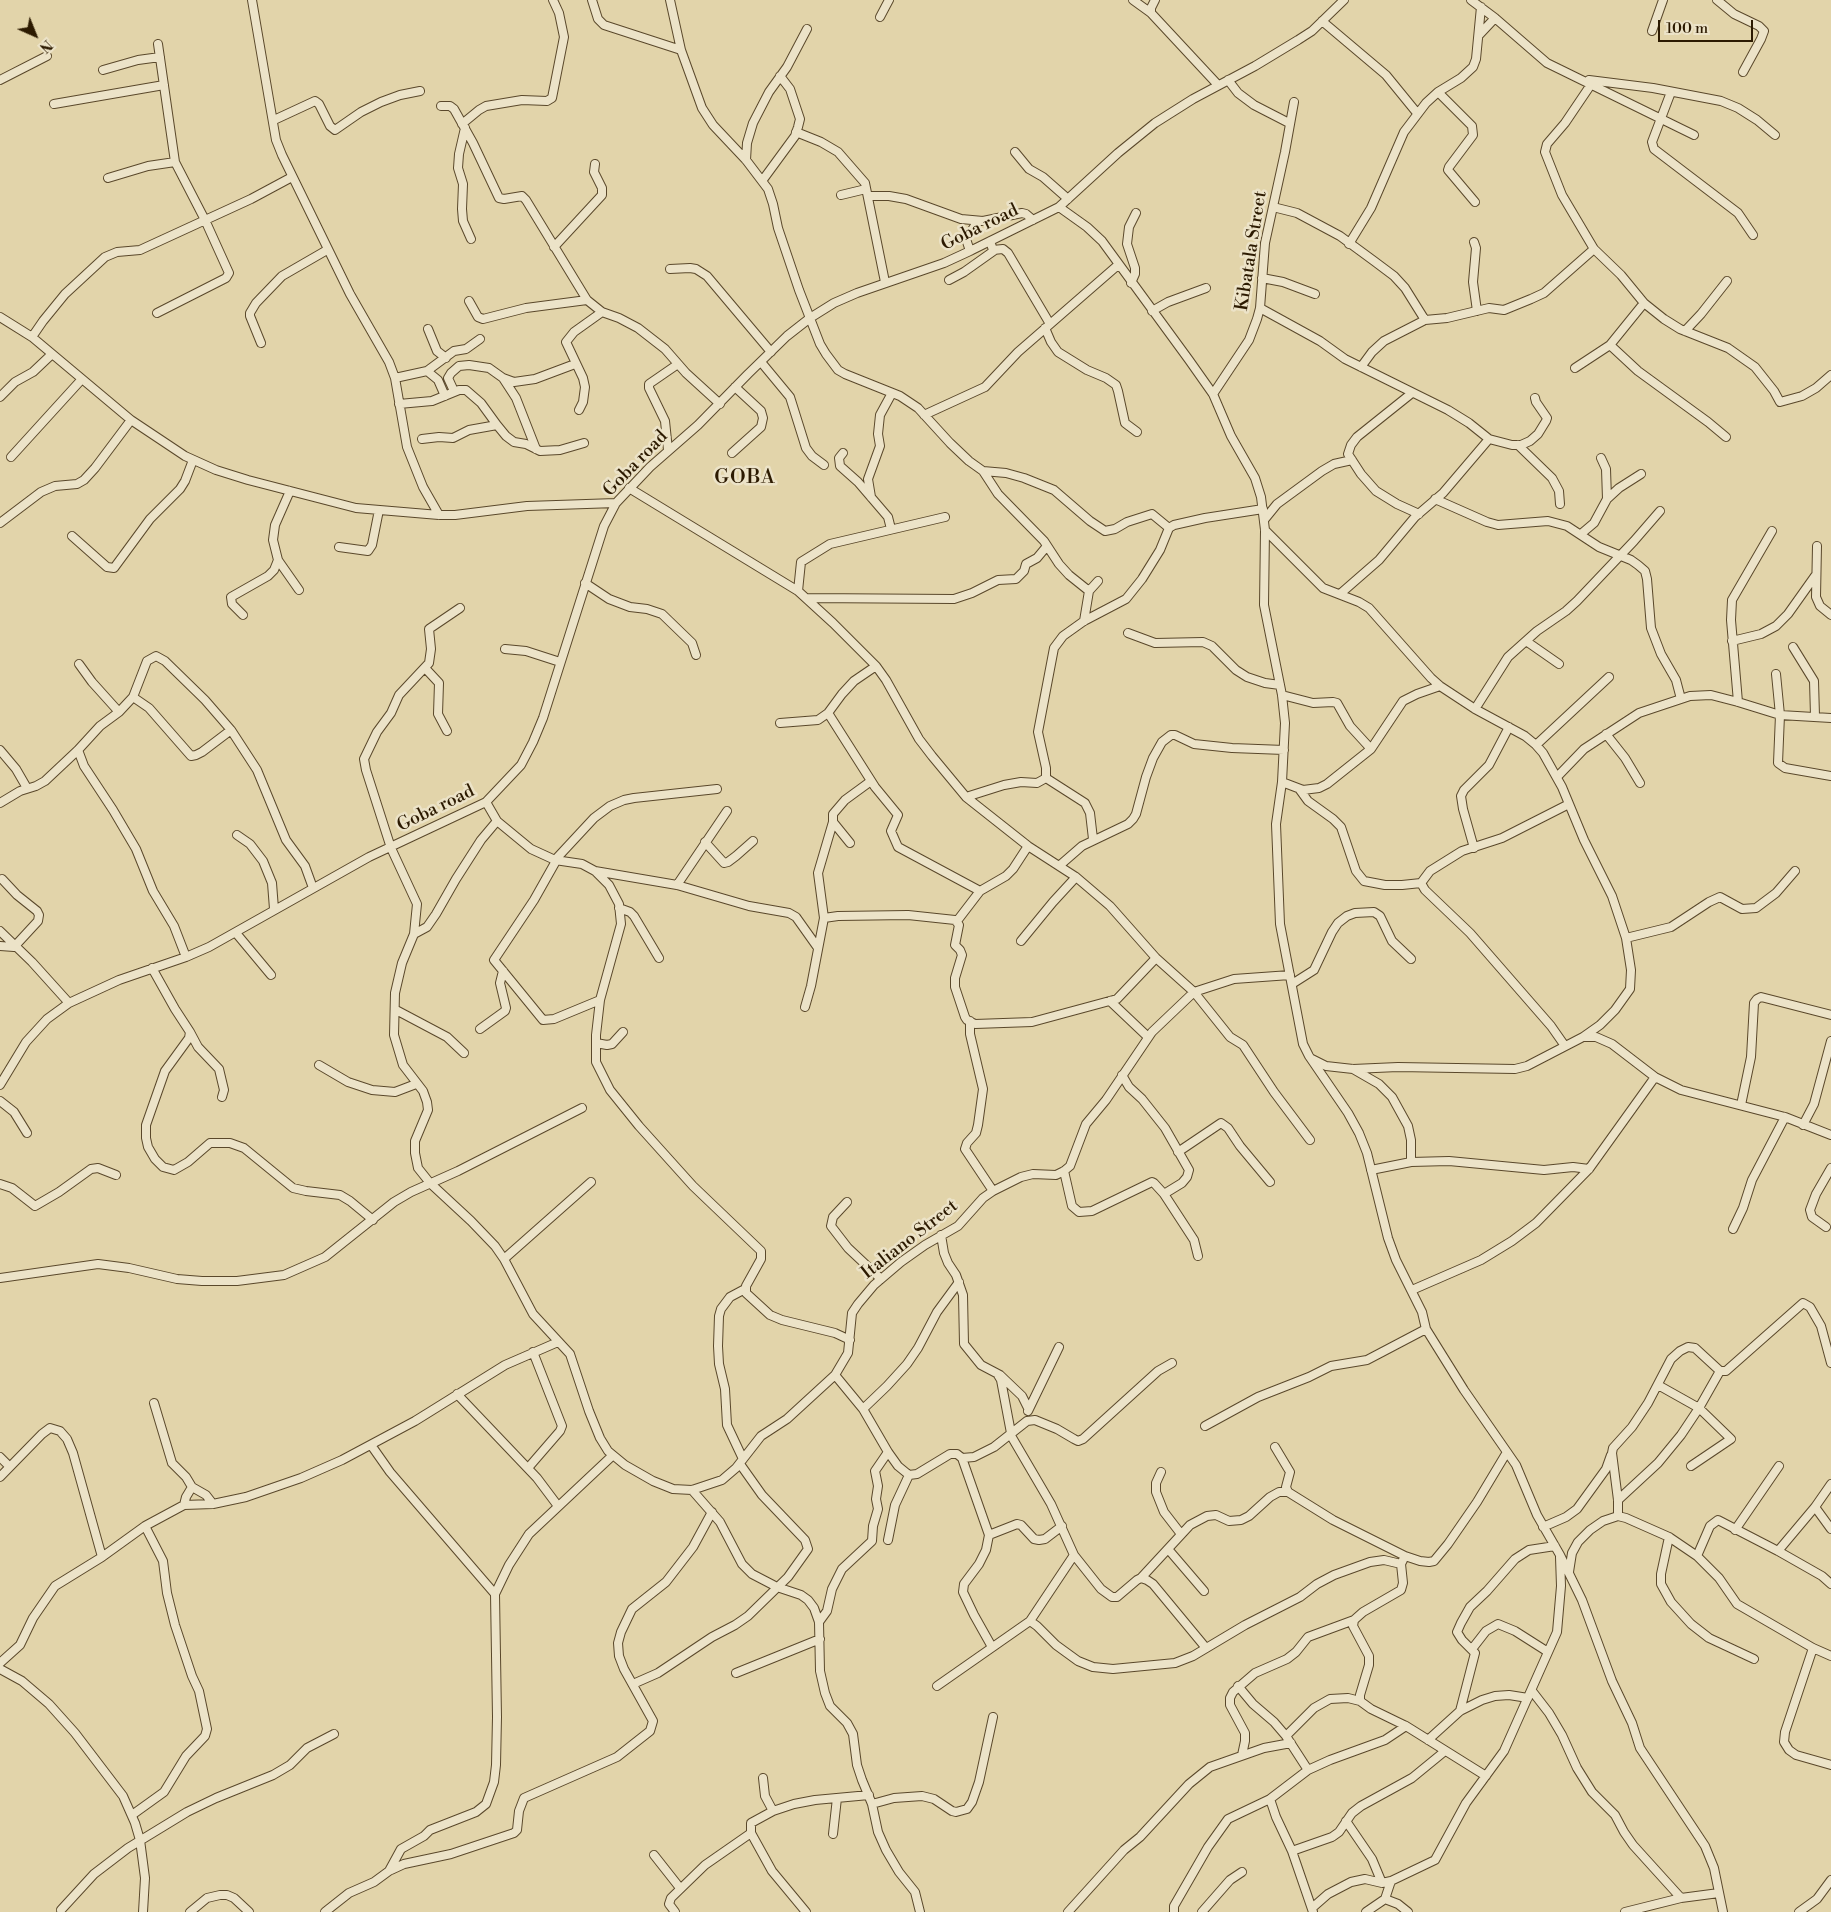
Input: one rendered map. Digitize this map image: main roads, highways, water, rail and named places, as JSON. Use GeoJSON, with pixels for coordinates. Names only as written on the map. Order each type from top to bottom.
{"type":"FeatureCollection","features":[{"type":"Feature","properties":{"kind":"district","name":"GOBA"},"geometry":{"type":"Point","coordinates":[745,478]}}]}
